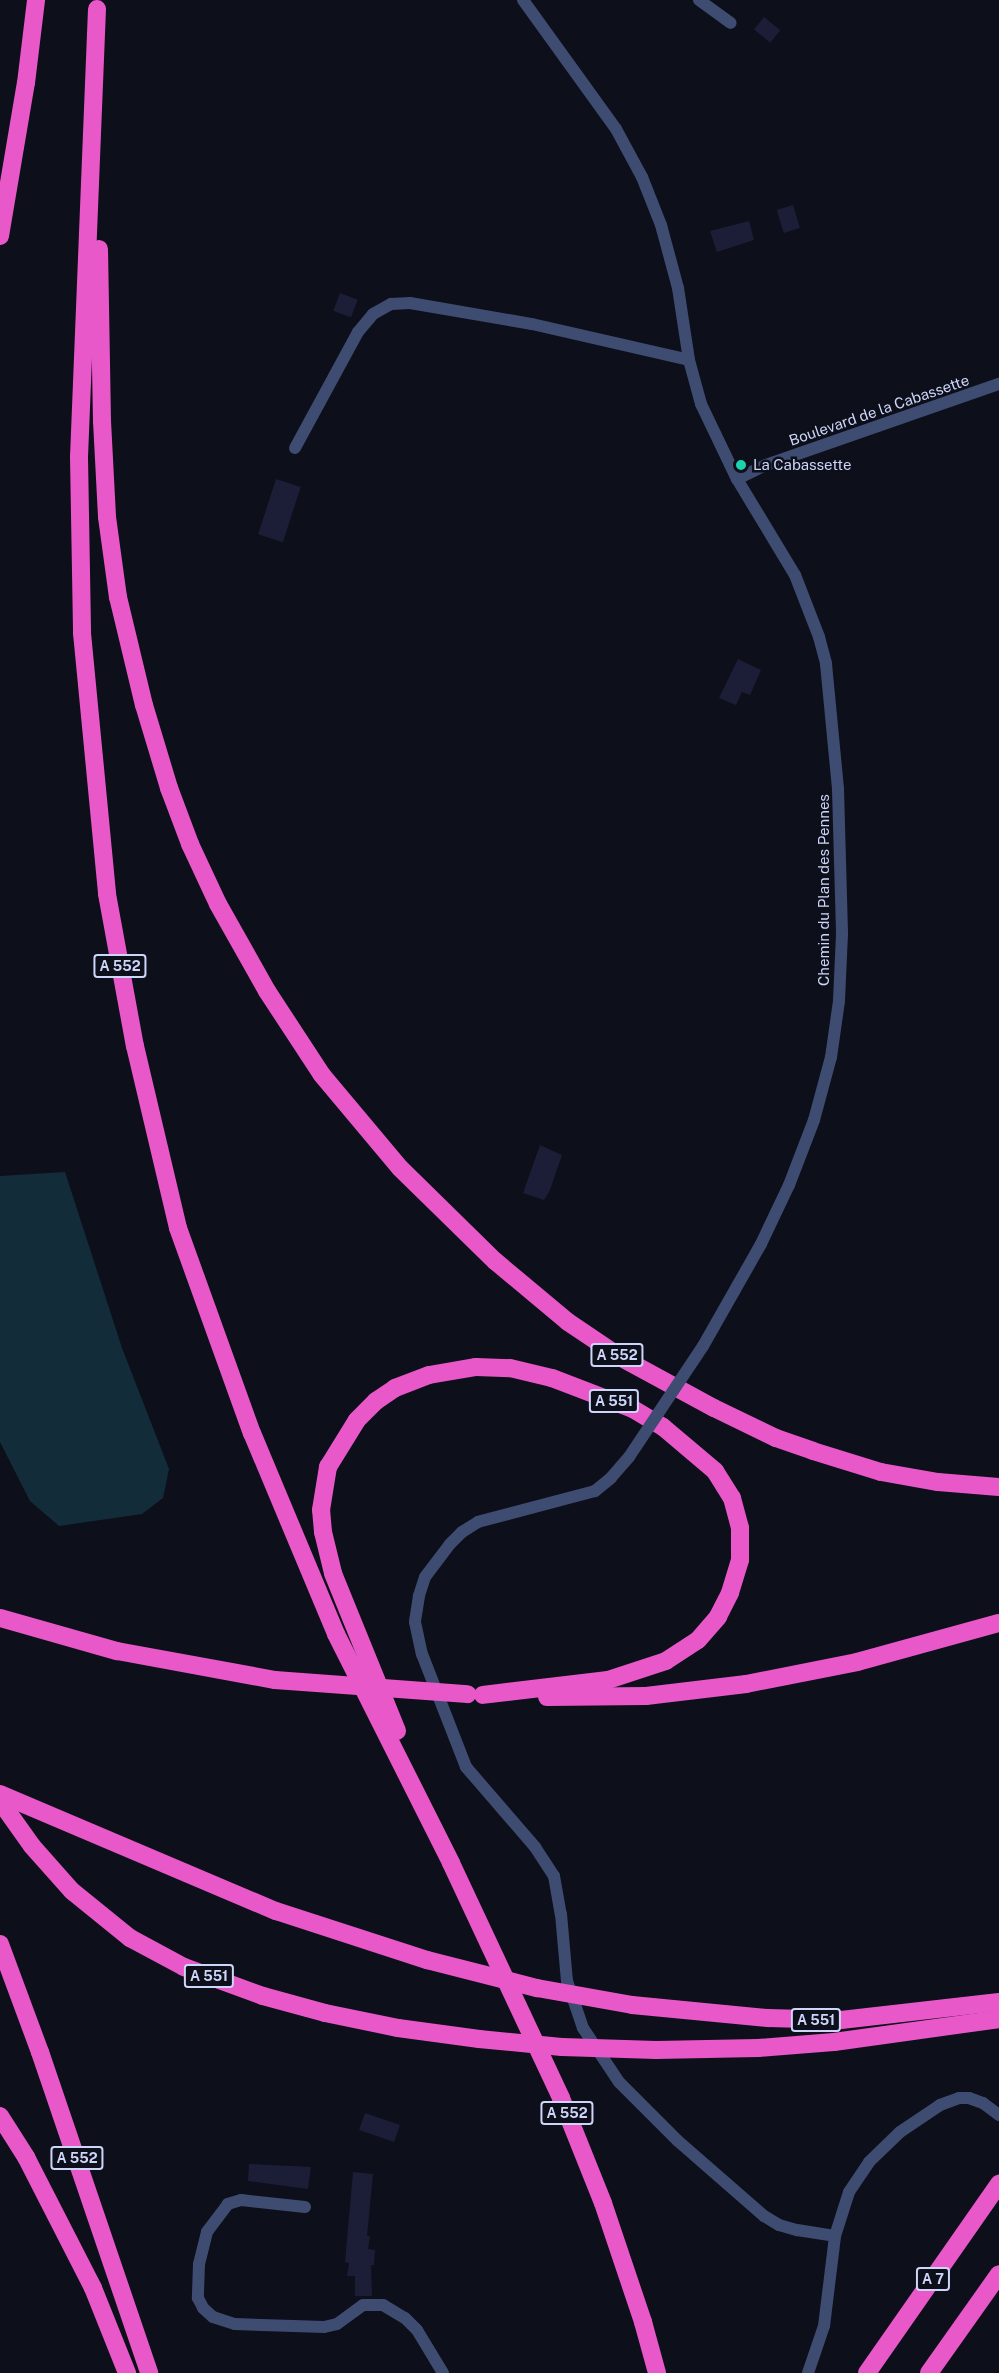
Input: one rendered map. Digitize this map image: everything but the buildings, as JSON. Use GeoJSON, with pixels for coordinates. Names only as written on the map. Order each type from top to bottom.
{"type":"FeatureCollection","features":[{"type":"Feature","properties":{"kind":"highway"},"geometry":{"type":"LineString","coordinates":[[0,236],[26,83],[36,0]]}},
{"type":"Feature","properties":{"kind":"highway","name":"A 552"},"geometry":{"type":"LineString","coordinates":[[98,4],[102,421],[107,517],[118,597],[144,705],[169,788],[190,844],[218,904],[267,991],[322,1075],[400,1168],[495,1261],[585,1334],[656,1378],[776,1438],[881,1472],[938,1482],[999,1487]]}},
{"type":"Feature","properties":{"kind":"highway","name":"A 552"},"geometry":{"type":"LineString","coordinates":[[98,4],[79,457],[82,633],[107,894],[135,1046],[178,1228],[252,1433],[336,1634],[451,1863],[561,2098],[603,2204],[643,2322],[657,2373]]}},
{"type":"Feature","properties":{"kind":"highway","name":"A 551"},"geometry":{"type":"LineString","coordinates":[[451,1863],[333,1573],[321,1510],[328,1467],[357,1420],[376,1401],[395,1388],[429,1374],[476,1367],[510,1368],[552,1378],[633,1409],[663,1427],[715,1471],[732,1498],[740,1528],[740,1560],[730,1593],[718,1617],[698,1640],[666,1661],[608,1680],[475,1695]]}},
{"type":"Feature","properties":{"kind":"highway","name":"A 551"},"geometry":{"type":"LineString","coordinates":[[1,1619],[117,1651],[275,1680],[475,1695],[645,1696],[746,1684],[857,1662],[999,1623]]}},
{"type":"Feature","properties":{"kind":"highway","name":"A 551"},"geometry":{"type":"LineString","coordinates":[[0,1794],[276,1911],[370,1944],[537,1988],[632,2005],[768,2018],[841,2020],[937,2011],[999,2002]]}},
{"type":"Feature","properties":{"kind":"highway","name":"A 551"},"geometry":{"type":"LineString","coordinates":[[0,1801],[32,1846],[72,1891],[130,1938],[184,1967],[263,1996],[325,2013],[398,2028],[479,2039],[562,2047],[656,2050],[758,2048],[823,2043],[999,2019]]}},
{"type":"Feature","properties":{"kind":"highway","name":"A 552"},"geometry":{"type":"LineString","coordinates":[[0,1944],[44,2062],[149,2373]]}},
{"type":"Feature","properties":{"kind":"highway","name":"A 552"},"geometry":{"type":"LineString","coordinates":[[0,2116],[26,2157],[93,2288],[127,2373]]}},
{"type":"Feature","properties":{"kind":"highway","name":"A 7"},"geometry":{"type":"LineString","coordinates":[[867,2373],[999,2184]]}},
{"type":"Feature","properties":{"kind":"highway"},"geometry":{"type":"LineString","coordinates":[[929,2373],[999,2274]]}},
{"type":"Feature","properties":{"kind":"street","name":"Chemin du Plan des Pennes"},"geometry":{"type":"LineString","coordinates":[[523,0],[616,129],[642,177],[661,225],[678,288],[689,360],[701,404],[737,478],[795,575],[819,637],[826,664],[838,789],[842,934],[839,1000],[831,1057],[814,1120],[789,1185],[761,1244],[703,1346],[628,1457],[611,1478],[596,1491],[478,1522],[450,1544],[425,1577],[419,1596],[416,1622],[422,1654],[466,1767],[535,1847],[554,1876],[561,1914],[567,1981],[573,2005],[583,2028],[609,2070],[678,2141],[764,2216],[779,2225],[835,2236]]}},
{"type":"Feature","properties":{"kind":"street"},"geometry":{"type":"LineString","coordinates":[[699,0],[731,23]]}},
{"type":"Feature","properties":{"kind":"street"},"geometry":{"type":"LineString","coordinates":[[295,448],[358,332],[373,314],[391,304],[410,303],[532,324],[689,360]]}},
{"type":"Feature","properties":{"kind":"street","name":"Boulevard de la Cabassette"},"geometry":{"type":"LineString","coordinates":[[737,478],[766,465],[999,384]]}},
{"type":"Feature","properties":{"kind":"street"},"geometry":{"type":"LineString","coordinates":[[808,2373],[824,2326],[835,2236],[849,2192],[857,2178],[881,2149],[924,2114],[959,2098],[983,2103],[999,2115]]}},
{"type":"Feature","properties":{"kind":"street"},"geometry":{"type":"LineString","coordinates":[[305,2207],[241,2200],[228,2204],[207,2232],[199,2264],[198,2298],[203,2308],[213,2317],[235,2324],[324,2327],[337,2324],[363,2305],[383,2305],[405,2318],[417,2330],[442,2373]]}},
{"type":"Feature","properties":{"kind":"water"},"geometry":{"type":"Polygon","coordinates":[[[65,1172],[122,1348],[169,1469],[163,1498],[142,1514],[59,1526],[30,1501],[0,1442],[0,1176],[65,1172]]]}},
{"type":"Feature","properties":{"kind":"place","name":"La Cabassette"},"geometry":{"type":"Point","coordinates":[741,465]}}]}
